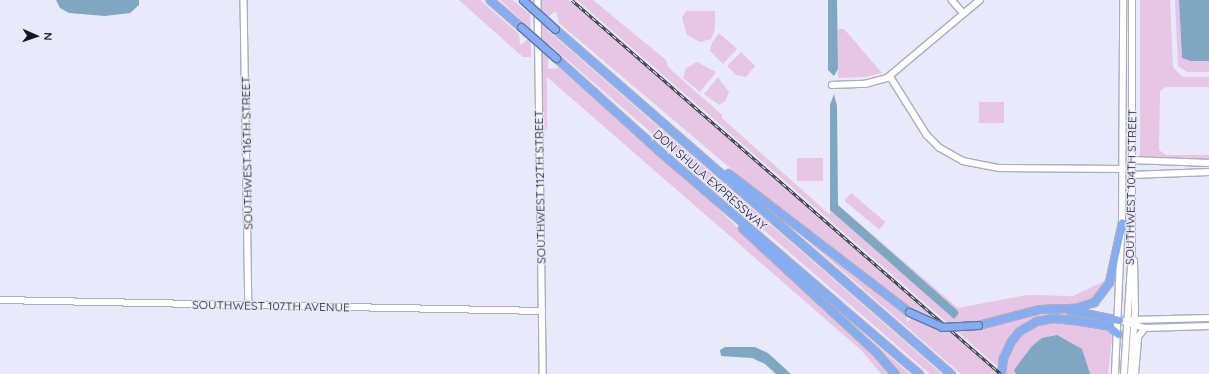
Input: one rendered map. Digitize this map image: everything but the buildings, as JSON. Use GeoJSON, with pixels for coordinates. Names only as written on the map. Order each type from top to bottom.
{"type":"FeatureCollection","features":[{"type":"Feature","properties":{"kind":"highway","name":"DON SHULA EXPRESSWAY"},"geometry":{"type":"LineString","coordinates":[[490,0],[719,203],[919,374]]}},
{"type":"Feature","properties":{"kind":"highway","name":"DON SHULA EXPRESSWAY"},"geometry":{"type":"LineString","coordinates":[[523,0],[714,164],[951,374]]}},
{"type":"Feature","properties":{"kind":"highway"},"geometry":{"type":"LineString","coordinates":[[714,164],[909,312],[942,327],[978,325],[1042,308],[1065,309],[1119,320]]}},
{"type":"Feature","properties":{"kind":"highway"},"geometry":{"type":"LineString","coordinates":[[719,203],[784,269],[875,351],[895,374]]}},
{"type":"Feature","properties":{"kind":"highway"},"geometry":{"type":"LineString","coordinates":[[1065,309],[1088,305],[1104,292],[1122,222]]}},
{"type":"Feature","properties":{"kind":"highway"},"geometry":{"type":"LineString","coordinates":[[1001,374],[1004,354],[1019,331],[1045,319],[1065,318],[1106,326],[1118,334]]}},
{"type":"Feature","properties":{"kind":"street","name":"SOUTHWEST 116TH STREET"},"geometry":{"type":"LineString","coordinates":[[244,0],[249,306]]}},
{"type":"Feature","properties":{"kind":"street","name":"SOUTHWEST 112TH STREET"},"geometry":{"type":"LineString","coordinates":[[538,0],[543,374]]}},
{"type":"Feature","properties":{"kind":"street"},"geometry":{"type":"LineString","coordinates":[[952,0],[964,14]]}},
{"type":"Feature","properties":{"kind":"street"},"geometry":{"type":"LineString","coordinates":[[832,85],[871,83],[890,76],[980,0]]}},
{"type":"Feature","properties":{"kind":"street","name":"SOUTHWEST 104TH STREET"},"geometry":{"type":"LineString","coordinates":[[1115,374],[1119,320],[1122,222],[1123,0]]}},
{"type":"Feature","properties":{"kind":"street","name":"SOUTHWEST 104TH STREET"},"geometry":{"type":"LineString","coordinates":[[1124,374],[1131,322],[1132,0]]}},
{"type":"Feature","properties":{"kind":"street"},"geometry":{"type":"LineString","coordinates":[[890,76],[927,135],[945,151],[963,161],[996,168],[1122,169]]}},
{"type":"Feature","properties":{"kind":"street"},"geometry":{"type":"LineString","coordinates":[[1122,76],[1132,76]]}},
{"type":"Feature","properties":{"kind":"street"},"geometry":{"type":"LineString","coordinates":[[1132,160],[1209,163]]}},
{"type":"Feature","properties":{"kind":"street"},"geometry":{"type":"LineString","coordinates":[[1132,175],[1209,172]]}},
{"type":"Feature","properties":{"kind":"street","name":"SOUTHWEST 107TH AVENUE"},"geometry":{"type":"LineString","coordinates":[[0,300],[542,311]]}},
{"type":"Feature","properties":{"kind":"street"},"geometry":{"type":"LineString","coordinates":[[1119,320],[1131,322],[1209,318]]}},
{"type":"Feature","properties":{"kind":"street"},"geometry":{"type":"LineString","coordinates":[[1131,322],[1145,328],[1209,326]]}},
{"type":"Feature","properties":{"kind":"street"},"geometry":{"type":"LineString","coordinates":[[1131,322],[1131,374]]}},
{"type":"Feature","properties":{"kind":"street"},"geometry":{"type":"LineString","coordinates":[[1135,374],[1138,336],[1145,328]]}},
{"type":"Feature","properties":{"kind":"shaded area"},"geometry":{"type":"Polygon","coordinates":[[[459,0],[480,0],[519,34],[520,45],[527,40],[528,26],[500,0],[513,0],[528,13],[530,0],[531,57],[523,57],[459,0]]]}},
{"type":"Feature","properties":{"kind":"shaded area"},"geometry":{"type":"Polygon","coordinates":[[[540,0],[568,0],[998,374],[961,374],[792,227],[906,314],[907,322],[917,314],[749,184],[559,23],[556,11],[549,16],[547,30],[942,374],[930,374],[549,44],[548,69],[559,68],[708,199],[801,289],[866,346],[891,374],[881,374],[861,350],[547,77],[547,129],[543,132],[540,0]]]}},
{"type":"Feature","properties":{"kind":"shaded area"},"geometry":{"type":"Polygon","coordinates":[[[577,0],[593,0],[666,60],[668,67],[722,115],[722,118],[830,215],[830,210],[954,319],[959,313],[957,310],[838,205],[958,308],[1027,295],[1073,296],[1105,281],[1092,301],[1077,305],[1040,305],[982,321],[1054,311],[1111,320],[1111,324],[1065,316],[1040,316],[1015,330],[1003,352],[1027,330],[1043,323],[1063,322],[1106,329],[1112,337],[1108,374],[1006,374],[577,0]]]}},
{"type":"Feature","properties":{"kind":"shaded area"},"geometry":{"type":"Polygon","coordinates":[[[1140,0],[1170,0],[1173,67],[1183,77],[1209,77],[1209,87],[1166,87],[1160,91],[1159,150],[1166,155],[1209,155],[1209,160],[1140,157],[1140,0]]]}},
{"type":"Feature","properties":{"kind":"shaded area"},"geometry":{"type":"Polygon","coordinates":[[[1175,0],[1179,0],[1182,58],[1191,61],[1209,61],[1209,72],[1187,72],[1178,66],[1175,0]]]}},
{"type":"Feature","properties":{"kind":"shaded area"},"geometry":{"type":"Polygon","coordinates":[[[686,11],[715,11],[715,29],[711,39],[700,42],[687,35],[682,18],[686,11]]]}},
{"type":"Feature","properties":{"kind":"shaded area"},"geometry":{"type":"Polygon","coordinates":[[[838,29],[844,29],[882,73],[866,77],[838,78],[838,29]]]}},
{"type":"Feature","properties":{"kind":"shaded area"},"geometry":{"type":"Polygon","coordinates":[[[719,33],[737,49],[723,64],[710,51],[712,43],[719,33]]]}},
{"type":"Feature","properties":{"kind":"shaded area"},"geometry":{"type":"Polygon","coordinates":[[[741,52],[755,66],[746,77],[736,75],[727,66],[741,52]]]}},
{"type":"Feature","properties":{"kind":"shaded area"},"geometry":{"type":"Polygon","coordinates":[[[697,62],[716,72],[700,92],[683,78],[686,68],[697,62]]]}},
{"type":"Feature","properties":{"kind":"shaded area"},"geometry":{"type":"Polygon","coordinates":[[[718,77],[729,92],[725,101],[719,105],[704,94],[718,77]]]}},
{"type":"Feature","properties":{"kind":"shaded area"},"geometry":{"type":"Polygon","coordinates":[[[979,102],[1004,102],[1004,123],[979,123],[979,102]]]}},
{"type":"Feature","properties":{"kind":"shaded area"},"geometry":{"type":"Polygon","coordinates":[[[797,158],[823,158],[823,181],[797,181],[797,158]]]}},
{"type":"Feature","properties":{"kind":"shaded area"},"geometry":{"type":"Polygon","coordinates":[[[851,193],[885,222],[879,230],[845,201],[851,193]]]}},
{"type":"Feature","properties":{"kind":"shaded area"},"geometry":{"type":"Polygon","coordinates":[[[851,323],[910,374],[897,374],[849,325],[851,323]]]}},
{"type":"Feature","properties":{"kind":"water"},"geometry":{"type":"Polygon","coordinates":[[[56,0],[139,0],[139,5],[130,13],[105,16],[69,13],[60,8],[56,0]]]}},
{"type":"Feature","properties":{"kind":"water"},"geometry":{"type":"Polygon","coordinates":[[[828,0],[837,0],[838,69],[834,76],[828,70],[828,0]]]}},
{"type":"Feature","properties":{"kind":"water"},"geometry":{"type":"Polygon","coordinates":[[[1179,0],[1209,0],[1209,61],[1191,61],[1182,58],[1179,0]]]}},
{"type":"Feature","properties":{"kind":"water"},"geometry":{"type":"Polygon","coordinates":[[[834,94],[837,106],[838,205],[957,310],[959,313],[954,319],[830,210],[830,105],[834,94]]]}},
{"type":"Feature","properties":{"kind":"water"},"geometry":{"type":"Polygon","coordinates":[[[1057,335],[1082,349],[1090,374],[1016,374],[1014,370],[1032,346],[1042,338],[1057,335]]]}},
{"type":"Feature","properties":{"kind":"water"},"geometry":{"type":"Polygon","coordinates":[[[725,347],[755,347],[768,353],[791,374],[776,374],[765,364],[752,358],[721,356],[720,350],[725,347]]]}},
{"type":"Feature","properties":{"kind":"railway"},"geometry":{"type":"LineString","coordinates":[[572,0],[1001,374]]}}]}
